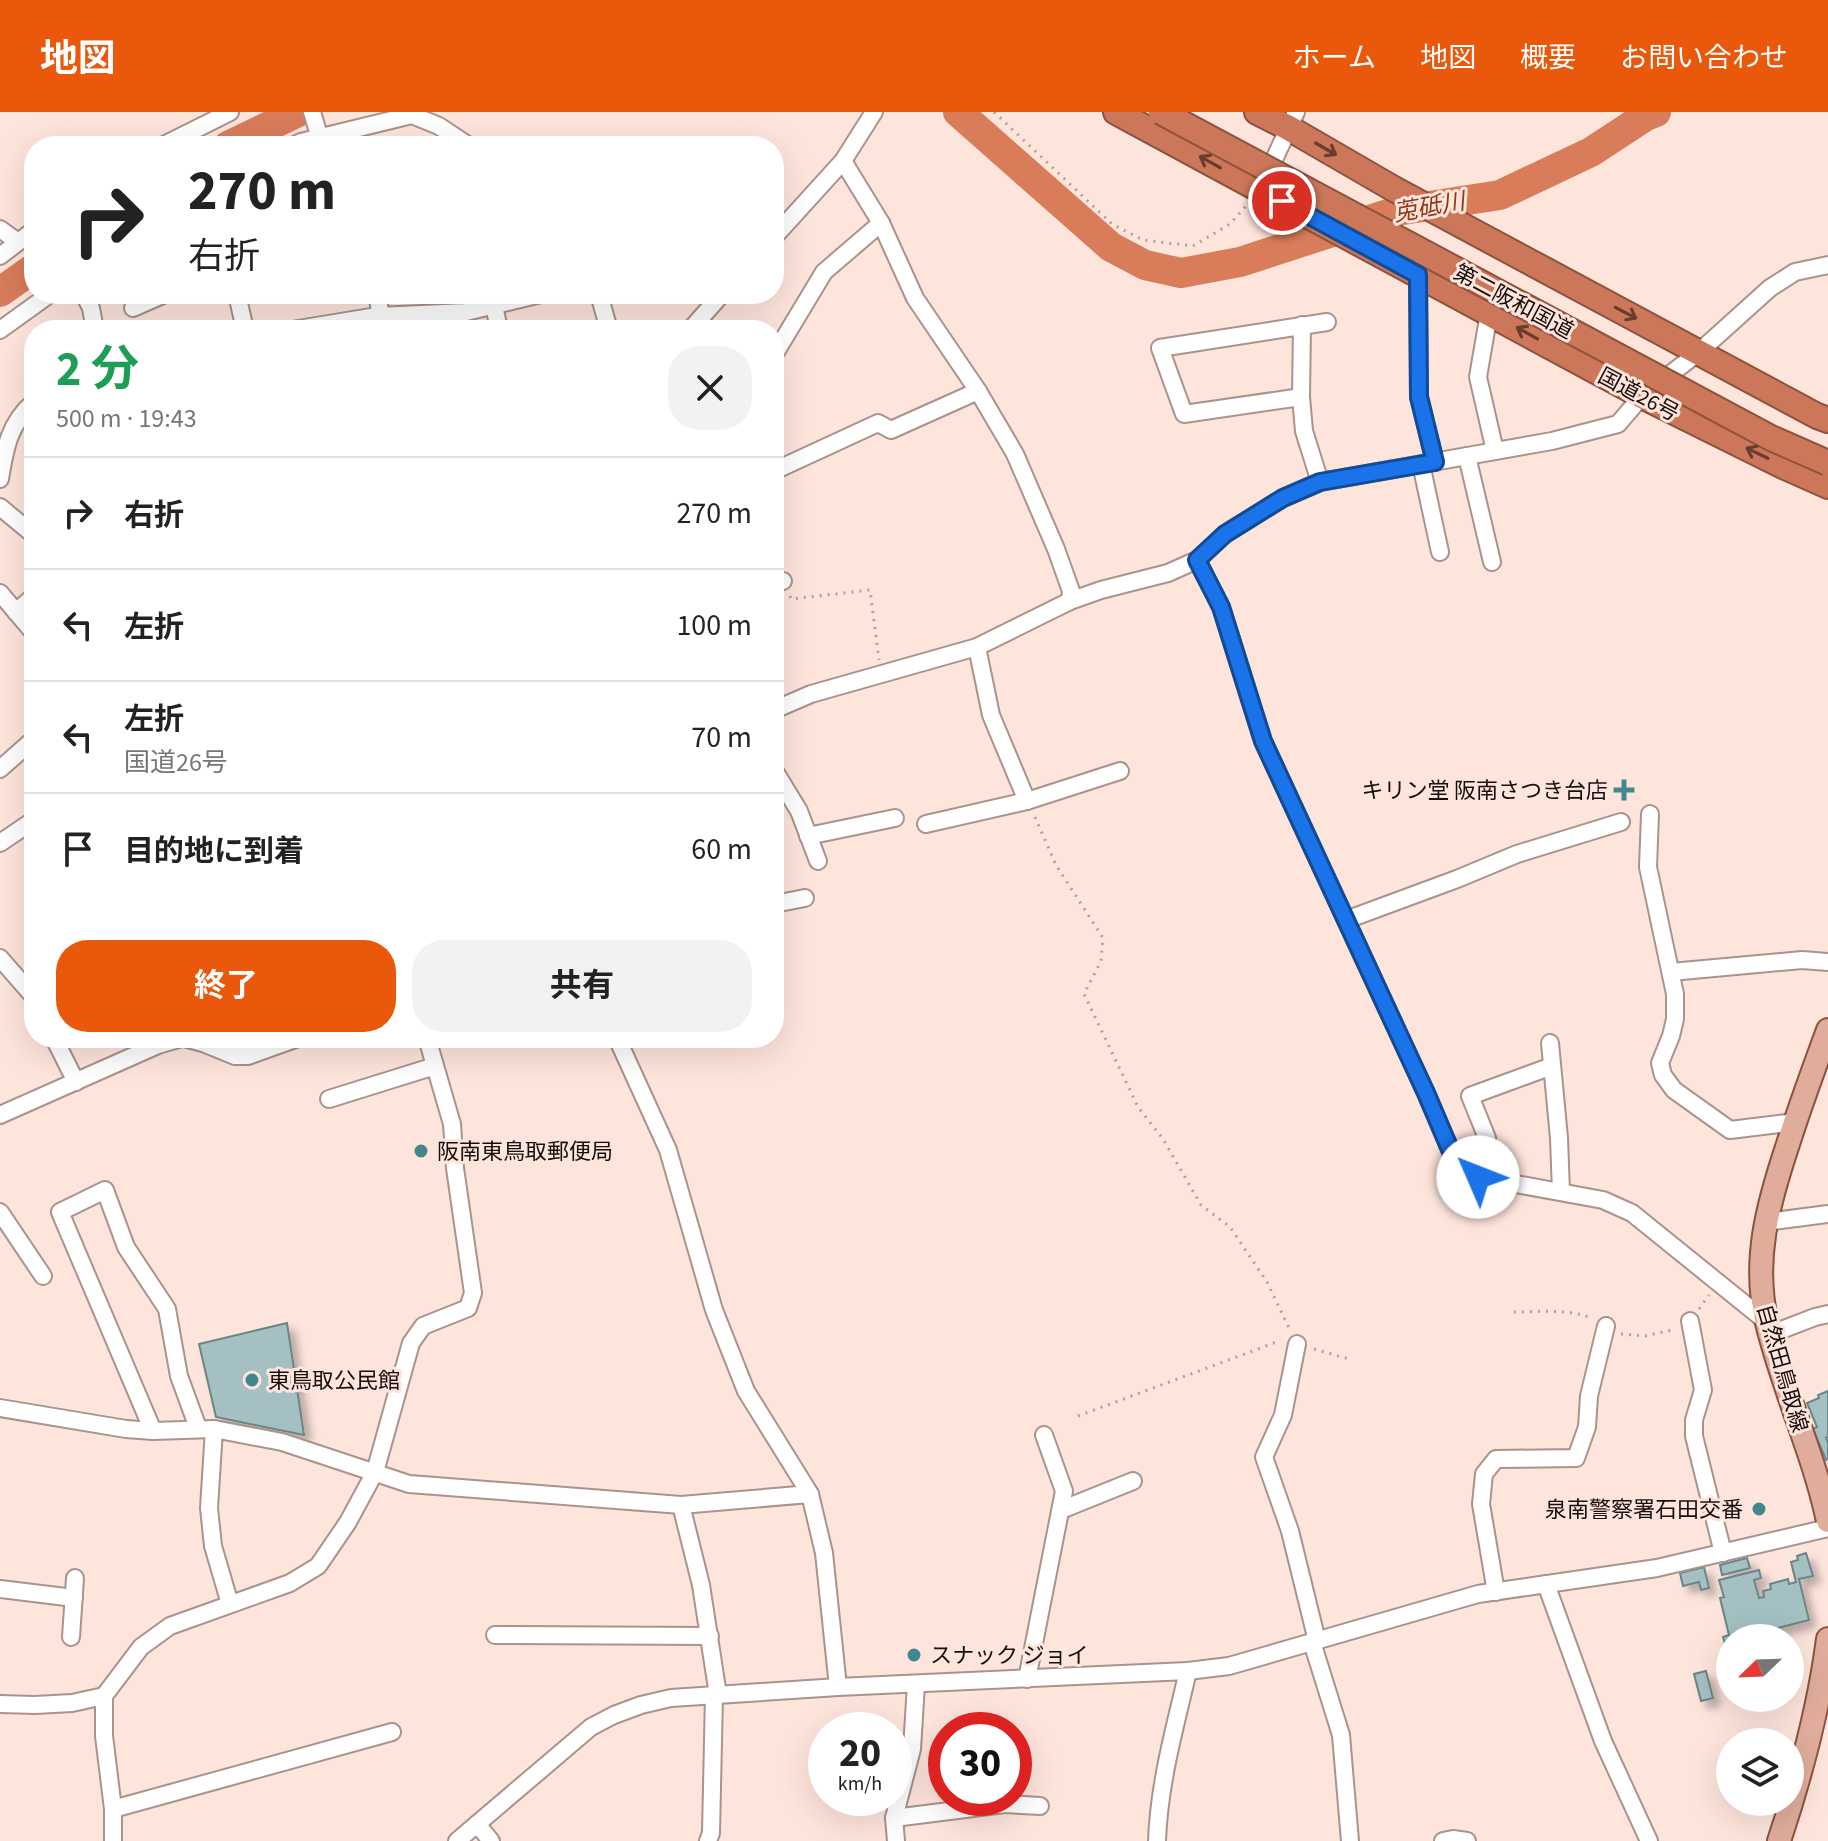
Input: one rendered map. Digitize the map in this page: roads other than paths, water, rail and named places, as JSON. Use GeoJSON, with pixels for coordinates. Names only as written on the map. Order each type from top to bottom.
{"type":"FeatureCollection","features":[{"type":"Feature","properties":{"kind":"highway","name":"国道26号"},"geometry":{"type":"LineString","coordinates":[[1116,112],[1642,396],[1828,486]]}},
{"type":"Feature","properties":{"kind":"highway","name":"第二阪和国道"},"geometry":{"type":"LineString","coordinates":[[1161,112],[1771,438],[1828,463]]}},
{"type":"Feature","properties":{"kind":"highway"},"geometry":{"type":"LineString","coordinates":[[1257,112],[1292,119],[1394,189],[1828,420]]}},
{"type":"Feature","properties":{"kind":"main road","name":"自然田鳥取線"},"geometry":{"type":"LineString","coordinates":[[1828,1030],[1771,1197],[1760,1279],[1769,1328],[1821,1489],[1828,1521]]}},
{"type":"Feature","properties":{"kind":"main road"},"geometry":{"type":"LineString","coordinates":[[1780,1841],[1811,1730],[1823,1679],[1828,1639]]}},
{"type":"Feature","properties":{"kind":"street"},"geometry":{"type":"LineString","coordinates":[[182,136],[230,112]]}},
{"type":"Feature","properties":{"kind":"street"},"geometry":{"type":"LineString","coordinates":[[312,112],[316,136]]}},
{"type":"Feature","properties":{"kind":"street"},"geometry":{"type":"LineString","coordinates":[[784,226],[843,161],[874,112]]}},
{"type":"Feature","properties":{"kind":"street"},"geometry":{"type":"LineString","coordinates":[[335,136],[412,115],[454,136]]}},
{"type":"Feature","properties":{"kind":"street"},"geometry":{"type":"LineString","coordinates":[[1261,190],[1292,119]]}},
{"type":"Feature","properties":{"kind":"street"},"geometry":{"type":"LineString","coordinates":[[843,161],[881,223],[915,298],[978,391],[1015,454],[1061,563],[1071,591],[1070,601]]}},
{"type":"Feature","properties":{"kind":"street"},"geometry":{"type":"LineString","coordinates":[[784,338],[824,272],[881,223]]}},
{"type":"Feature","properties":{"kind":"street"},"geometry":{"type":"LineString","coordinates":[[0,229],[18,242]]}},
{"type":"Feature","properties":{"kind":"street"},"geometry":{"type":"LineString","coordinates":[[0,256],[24,238]]}},
{"type":"Feature","properties":{"kind":"street"},"geometry":{"type":"LineString","coordinates":[[784,706],[811,694],[977,647],[1070,601],[1168,573],[1197,560],[1225,534],[1283,498],[1320,482],[1552,441],[1618,424],[1642,396],[1699,352],[1770,288],[1795,272],[1828,265]]}},
{"type":"Feature","properties":{"kind":"street"},"geometry":{"type":"LineString","coordinates":[[1418,275],[1419,397],[1440,552]]}},
{"type":"Feature","properties":{"kind":"street"},"geometry":{"type":"LineString","coordinates":[[0,330],[36,304]]}},
{"type":"Feature","properties":{"kind":"street"},"geometry":{"type":"LineString","coordinates":[[133,308],[142,304]]}},
{"type":"Feature","properties":{"kind":"street"},"geometry":{"type":"LineString","coordinates":[[389,320],[466,312],[498,304]]}},
{"type":"Feature","properties":{"kind":"street"},"geometry":{"type":"LineString","coordinates":[[699,320],[713,304]]}},
{"type":"Feature","properties":{"kind":"street"},"geometry":{"type":"LineString","coordinates":[[494,305],[497,320]]}},
{"type":"Feature","properties":{"kind":"street"},"geometry":{"type":"LineString","coordinates":[[1489,313],[1478,377],[1495,451]]}},
{"type":"Feature","properties":{"kind":"street"},"geometry":{"type":"LineString","coordinates":[[1301,397],[1184,414],[1160,348],[1327,322]]}},
{"type":"Feature","properties":{"kind":"street"},"geometry":{"type":"LineString","coordinates":[[1302,325],[1304,431],[1320,482]]}},
{"type":"Feature","properties":{"kind":"street"},"geometry":{"type":"LineString","coordinates":[[784,464],[878,423],[891,430],[978,391]]}},
{"type":"Feature","properties":{"kind":"street"},"geometry":{"type":"LineString","coordinates":[[0,479],[13,426],[24,413]]}},
{"type":"Feature","properties":{"kind":"street"},"geometry":{"type":"LineString","coordinates":[[1467,456],[1492,562]]}},
{"type":"Feature","properties":{"kind":"street"},"geometry":{"type":"LineString","coordinates":[[0,507],[24,527]]}},
{"type":"Feature","properties":{"kind":"street"},"geometry":{"type":"LineString","coordinates":[[1197,560],[1221,607],[1263,741],[1452,1154],[1464,1169],[1478,1177],[1603,1200],[1632,1213],[1769,1328],[1828,1314]]}},
{"type":"Feature","properties":{"kind":"street"},"geometry":{"type":"LineString","coordinates":[[0,593],[24,621]]}},
{"type":"Feature","properties":{"kind":"street"},"geometry":{"type":"LineString","coordinates":[[16,612],[24,605]]}},
{"type":"Feature","properties":{"kind":"street"},"geometry":{"type":"LineString","coordinates":[[977,647],[991,715],[1027,801]]}},
{"type":"Feature","properties":{"kind":"street"},"geometry":{"type":"LineString","coordinates":[[0,769],[24,748]]}},
{"type":"Feature","properties":{"kind":"street"},"geometry":{"type":"LineString","coordinates":[[926,824],[1027,801],[1120,771]]}},
{"type":"Feature","properties":{"kind":"street"},"geometry":{"type":"LineString","coordinates":[[784,786],[799,811],[818,861]]}},
{"type":"Feature","properties":{"kind":"street"},"geometry":{"type":"LineString","coordinates":[[1650,814],[1648,867],[1675,994],[1675,1019],[1660,1063],[1663,1075],[1674,1090],[1730,1130],[1795,1122]]}},
{"type":"Feature","properties":{"kind":"street"},"geometry":{"type":"LineString","coordinates":[[808,836],[895,818]]}},
{"type":"Feature","properties":{"kind":"street"},"geometry":{"type":"LineString","coordinates":[[1346,920],[1517,854],[1621,822]]}},
{"type":"Feature","properties":{"kind":"street"},"geometry":{"type":"LineString","coordinates":[[0,843],[24,827]]}},
{"type":"Feature","properties":{"kind":"street"},"geometry":{"type":"LineString","coordinates":[[784,902],[805,898]]}},
{"type":"Feature","properties":{"kind":"street"},"geometry":{"type":"LineString","coordinates":[[0,958],[24,986]]}},
{"type":"Feature","properties":{"kind":"street"},"geometry":{"type":"LineString","coordinates":[[1671,972],[1802,960],[1828,962]]}},
{"type":"Feature","properties":{"kind":"street"},"geometry":{"type":"LineString","coordinates":[[1550,1043],[1561,1192]]}},
{"type":"Feature","properties":{"kind":"street"},"geometry":{"type":"LineString","coordinates":[[59,1048],[76,1082]]}},
{"type":"Feature","properties":{"kind":"street"},"geometry":{"type":"LineString","coordinates":[[0,1115],[151,1048]]}},
{"type":"Feature","properties":{"kind":"street"},"geometry":{"type":"LineString","coordinates":[[215,1048],[235,1056],[248,1056],[270,1048]]}},
{"type":"Feature","properties":{"kind":"street"},"geometry":{"type":"LineString","coordinates":[[113,1841],[113,1809],[104,1736],[104,1696],[141,1647],[170,1626],[290,1583],[318,1566],[348,1522],[375,1472],[411,1343],[423,1326],[468,1308],[473,1293],[455,1168],[452,1124],[430,1048]]}},
{"type":"Feature","properties":{"kind":"street"},"geometry":{"type":"LineString","coordinates":[[622,1048],[668,1150],[714,1310],[746,1391],[810,1494],[824,1553],[838,1687]]}},
{"type":"Feature","properties":{"kind":"street"},"geometry":{"type":"LineString","coordinates":[[329,1099],[435,1066]]}},
{"type":"Feature","properties":{"kind":"street"},"geometry":{"type":"LineString","coordinates":[[1461,1165],[1487,1138],[1470,1096],[1552,1066]]}},
{"type":"Feature","properties":{"kind":"street"},"geometry":{"type":"LineString","coordinates":[[153,1431],[60,1212],[105,1190],[126,1247],[167,1309],[179,1376],[206,1429],[213,1546],[230,1604]]}},
{"type":"Feature","properties":{"kind":"street"},"geometry":{"type":"LineString","coordinates":[[0,1212],[43,1276]]}},
{"type":"Feature","properties":{"kind":"street"},"geometry":{"type":"LineString","coordinates":[[1766,1222],[1828,1214]]}},
{"type":"Feature","properties":{"kind":"street"},"geometry":{"type":"LineString","coordinates":[[1690,1321],[1703,1390],[1694,1420],[1694,1436],[1723,1553]]}},
{"type":"Feature","properties":{"kind":"street"},"geometry":{"type":"LineString","coordinates":[[1496,1592],[1481,1504],[1484,1474],[1496,1459],[1576,1458],[1587,1427],[1589,1396],[1606,1326]]}},
{"type":"Feature","properties":{"kind":"street"},"geometry":{"type":"LineString","coordinates":[[1297,1344],[1283,1415],[1264,1457],[1290,1531],[1314,1642],[1341,1735],[1350,1841]]}},
{"type":"Feature","properties":{"kind":"street"},"geometry":{"type":"LineString","coordinates":[[0,1408],[126,1429],[206,1429],[282,1442],[409,1484],[681,1505],[810,1494]]}},
{"type":"Feature","properties":{"kind":"street"},"geometry":{"type":"LineString","coordinates":[[1027,1679],[1064,1491],[1044,1435]]}},
{"type":"Feature","properties":{"kind":"street"},"geometry":{"type":"LineString","coordinates":[[1061,1510],[1133,1481]]}},
{"type":"Feature","properties":{"kind":"street"},"geometry":{"type":"LineString","coordinates":[[681,1505],[701,1585],[716,1695],[711,1833],[708,1841]]}},
{"type":"Feature","properties":{"kind":"street"},"geometry":{"type":"LineString","coordinates":[[457,1841],[591,1727],[641,1705],[671,1698],[1188,1671],[1229,1666],[1478,1594],[1657,1568],[1828,1528]]}},
{"type":"Feature","properties":{"kind":"street"},"geometry":{"type":"LineString","coordinates":[[71,1637],[75,1578]]}},
{"type":"Feature","properties":{"kind":"street"},"geometry":{"type":"LineString","coordinates":[[1546,1584],[1603,1741],[1649,1841]]}},
{"type":"Feature","properties":{"kind":"street"},"geometry":{"type":"LineString","coordinates":[[0,1589],[74,1598]]}},
{"type":"Feature","properties":{"kind":"street"},"geometry":{"type":"LineString","coordinates":[[495,1635],[710,1636]]}},
{"type":"Feature","properties":{"kind":"street"},"geometry":{"type":"LineString","coordinates":[[1157,1841],[1165,1768],[1188,1671]]}},
{"type":"Feature","properties":{"kind":"street"},"geometry":{"type":"LineString","coordinates":[[896,1841],[894,1818],[912,1749],[916,1684]]}},
{"type":"Feature","properties":{"kind":"street"},"geometry":{"type":"LineString","coordinates":[[0,1704],[72,1703],[104,1696]]}},
{"type":"Feature","properties":{"kind":"street"},"geometry":{"type":"LineString","coordinates":[[113,1809],[392,1732]]}},
{"type":"Feature","properties":{"kind":"street"},"geometry":{"type":"LineString","coordinates":[[894,1818],[1005,1804],[1040,1806]]}},
{"type":"Feature","properties":{"kind":"street"},"geometry":{"type":"LineString","coordinates":[[477,1824],[491,1841]]}},
{"type":"Feature","properties":{"kind":"street"},"geometry":{"type":"LineString","coordinates":[[1443,1841],[1467,1841]]}},
{"type":"Feature","properties":{"kind":"waterway","name":"莵砥川"},"geometry":{"type":"LineString","coordinates":[[249,136],[298,112]]}},
{"type":"Feature","properties":{"kind":"waterway","name":"莵砥川"},"geometry":{"type":"LineString","coordinates":[[958,112],[1111,247],[1145,265],[1181,273],[1240,262],[1397,211],[1500,195],[1591,152],[1656,112]]}},
{"type":"Feature","properties":{"kind":"waterway","name":"莵砥川"},"geometry":{"type":"LineString","coordinates":[[0,292],[24,275]]}},
{"type":"Feature","properties":{"kind":"place","name":"キリン堂 阪南さつき台店"},"geometry":{"type":"Point","coordinates":[1624,790]}},
{"type":"Feature","properties":{"kind":"place","name":"阪南東鳥取郵便局"},"geometry":{"type":"Point","coordinates":[421,1151]}},
{"type":"Feature","properties":{"kind":"place","name":"東鳥取公民館"},"geometry":{"type":"Point","coordinates":[252,1380]}},
{"type":"Feature","properties":{"kind":"place","name":"泉南警察署石田交番"},"geometry":{"type":"Point","coordinates":[1759,1509]}},
{"type":"Feature","properties":{"kind":"place","name":"スナック ジョイ"},"geometry":{"type":"Point","coordinates":[914,1655]}}]}
